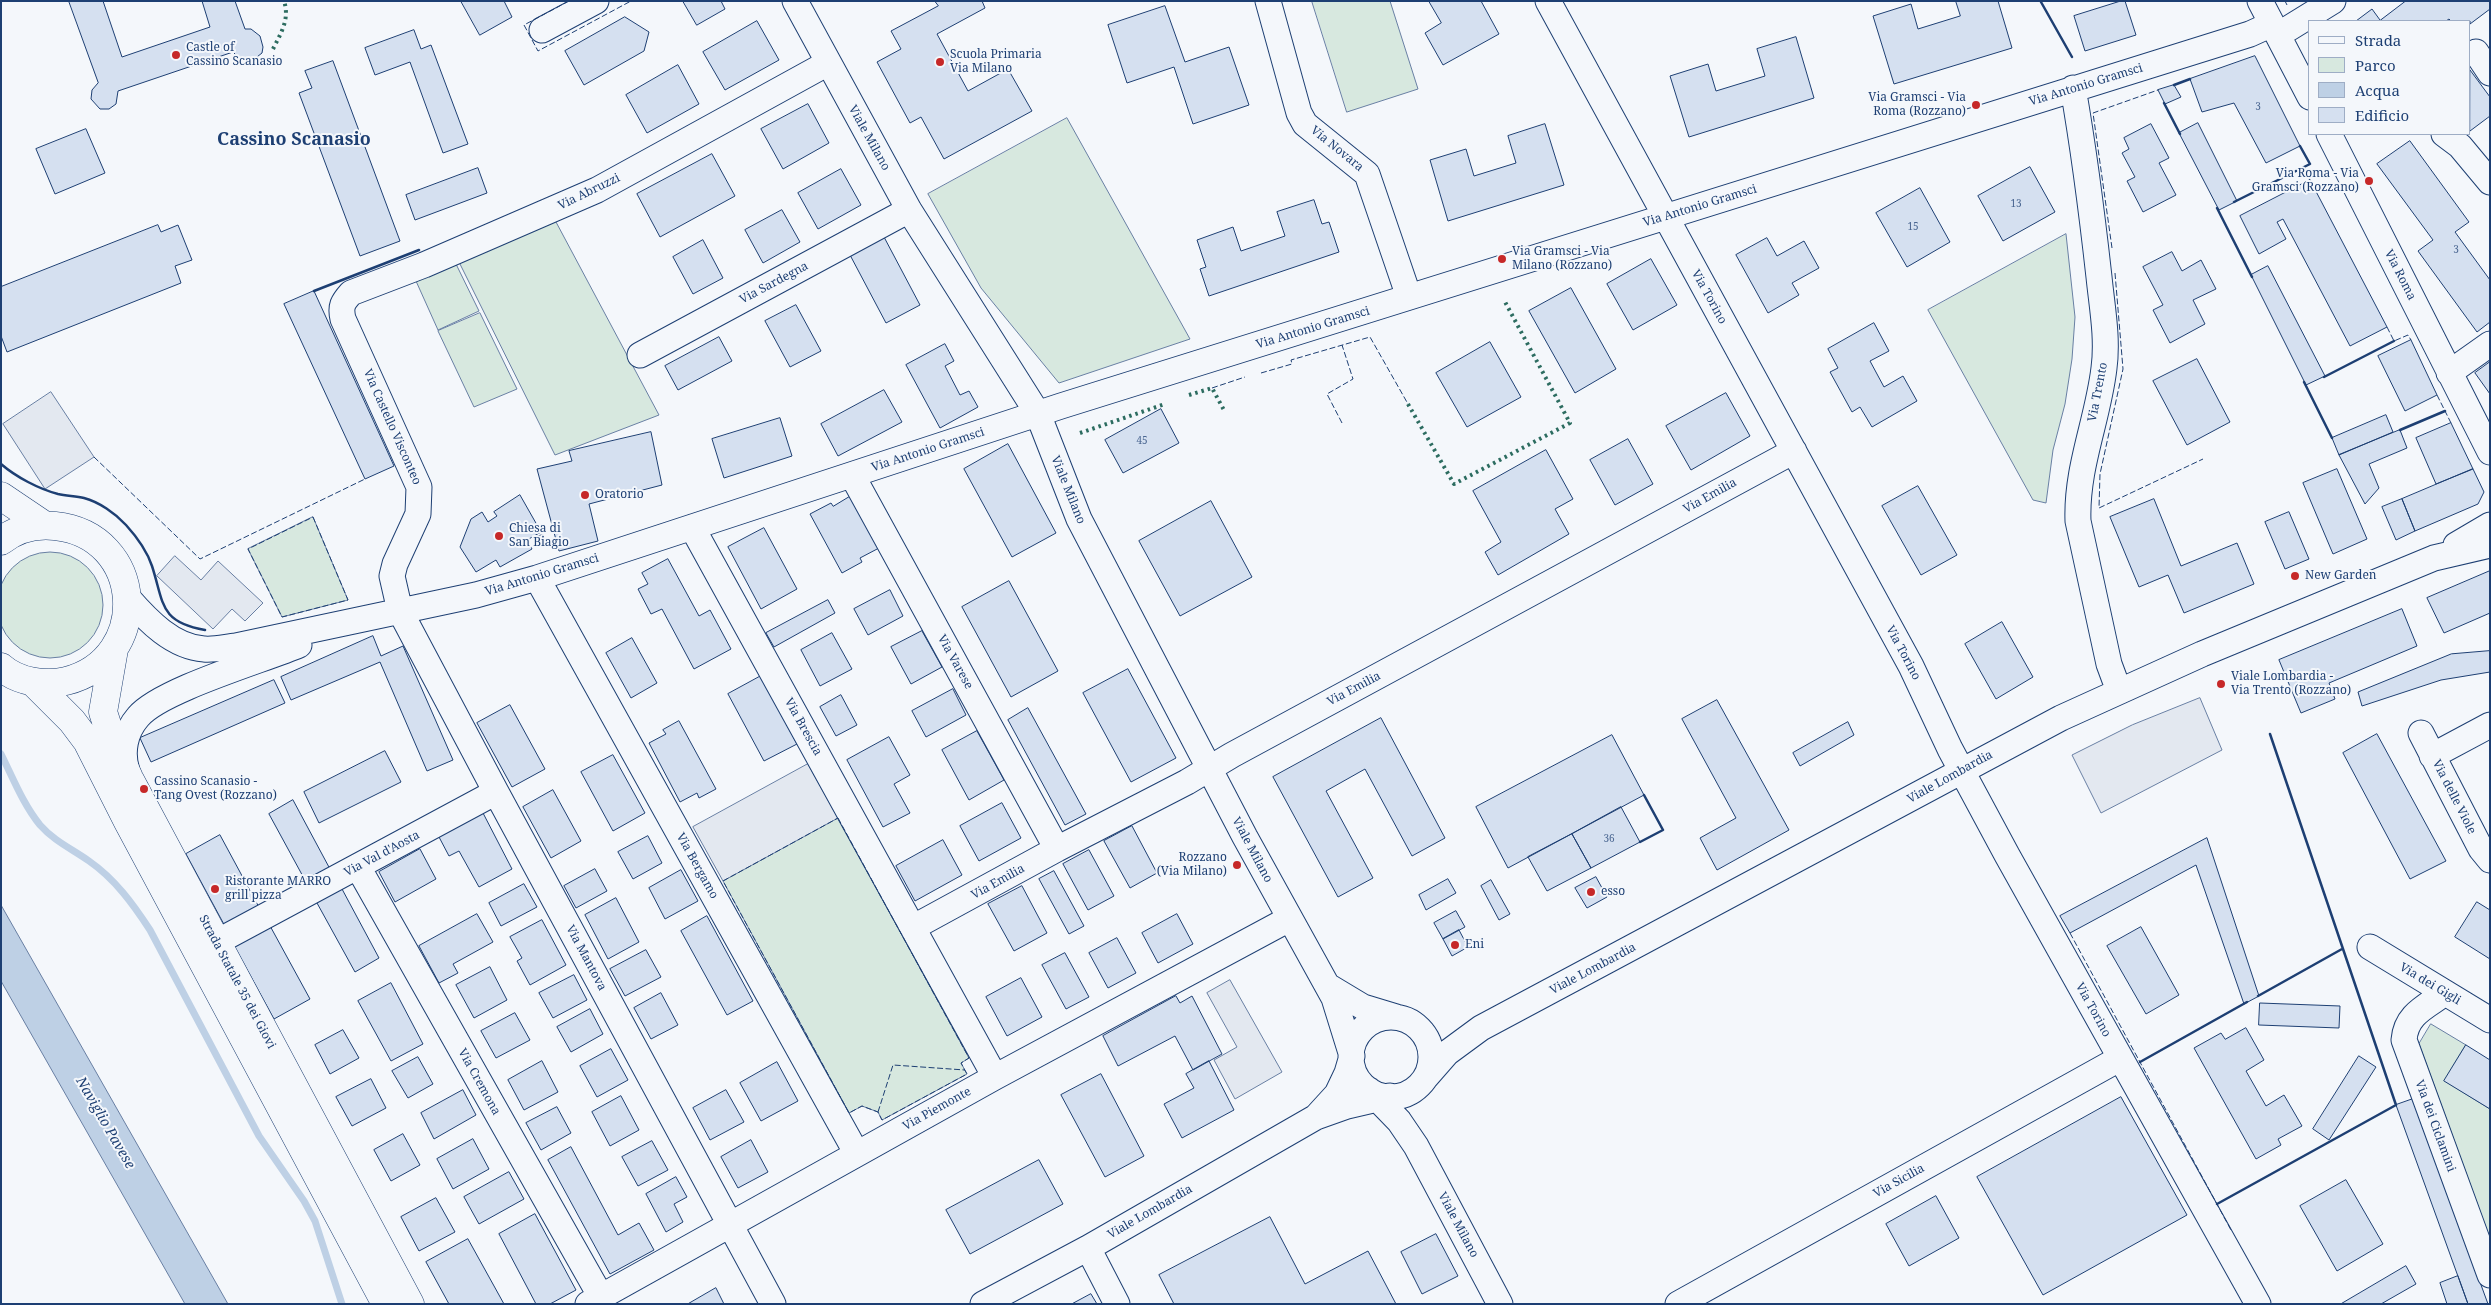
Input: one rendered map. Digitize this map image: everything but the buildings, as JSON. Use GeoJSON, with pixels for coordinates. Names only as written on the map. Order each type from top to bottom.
{"type":"FeatureCollection","features":[{"type":"Feature","properties":{"kind":"main road"},"geometry":{"type":"LineString","coordinates":[[1,496],[44,525]]}},
{"type":"Feature","properties":{"kind":"main road"},"geometry":{"type":"LineString","coordinates":[[1,541],[23,529],[44,525],[69,527],[76,530],[91,537],[110,553],[123,575],[128,598],[125,625],[114,649],[98,666],[78,678],[56,684],[33,682],[6,672],[1,667]]}},
{"type":"Feature","properties":{"kind":"main road","name":"Strada Statale 35 dei Giovi"},"geometry":{"type":"LineString","coordinates":[[114,649],[103,712],[112,740],[129,778],[215,943],[410,1304]]}},
{"type":"Feature","properties":{"kind":"main road","name":"Strada Statale 35 dei Giovi"},"geometry":{"type":"LineString","coordinates":[[33,682],[72,721],[98,759],[128,822],[386,1304]]}},
{"type":"Feature","properties":{"kind":"street"},"geometry":{"type":"LineString","coordinates":[[542,30],[596,1]]}},
{"type":"Feature","properties":{"kind":"street","name":"Viale Milano"},"geometry":{"type":"LineString","coordinates":[[795,1],[909,210],[1038,414],[1079,520],[1288,919],[1328,986],[1342,1019],[1352,1056]]}},
{"type":"Feature","properties":{"kind":"street","name":"Via Novara"},"geometry":{"type":"LineString","coordinates":[[1268,1],[1299,113],[1305,124],[1367,174],[1409,297]]}},
{"type":"Feature","properties":{"kind":"street","name":"Via Torino"},"geometry":{"type":"LineString","coordinates":[[1548,1],[1653,192],[1664,217],[1794,450],[1911,666],[1963,771],[2119,1059],[2258,1304]]}},
{"type":"Feature","properties":{"kind":"street"},"geometry":{"type":"LineString","coordinates":[[2260,1],[2308,93]]}},
{"type":"Feature","properties":{"kind":"street","name":"Via Antonio Gramsci"},"geometry":{"type":"LineString","coordinates":[[128,598],[145,618],[178,643],[204,649],[236,646],[352,623],[476,595],[537,578],[1038,414],[2073,88],[2250,34],[2275,30],[2333,1]]}},
{"type":"Feature","properties":{"kind":"street"},"geometry":{"type":"LineString","coordinates":[[2478,50],[2490,73]]}},
{"type":"Feature","properties":{"kind":"street","name":"Via Abruzzi"},"geometry":{"type":"LineString","coordinates":[[343,302],[351,293],[424,265],[597,190],[828,63]]}},
{"type":"Feature","properties":{"kind":"street","name":"Via Trento"},"geometry":{"type":"LineString","coordinates":[[2073,88],[2097,263],[2105,347],[2101,385],[2082,461],[2077,499],[2078,521],[2110,664],[2120,691]]}},
{"type":"Feature","properties":{"kind":"street"},"geometry":{"type":"LineString","coordinates":[[2445,135],[2460,146],[2490,182]]}},
{"type":"Feature","properties":{"kind":"street","name":"Via Roma"},"geometry":{"type":"LineString","coordinates":[[2336,137],[2449,373],[2490,452]]}},
{"type":"Feature","properties":{"kind":"street","name":"Via Sardegna"},"geometry":{"type":"LineString","coordinates":[[640,355],[909,210]]}},
{"type":"Feature","properties":{"kind":"street","name":"Via Castello Visconteo"},"geometry":{"type":"LineString","coordinates":[[343,302],[341,309],[343,319],[419,487],[418,514],[395,564],[392,576],[400,611]]}},
{"type":"Feature","properties":{"kind":"street"},"geometry":{"type":"LineString","coordinates":[[2449,373],[2490,344]]}},
{"type":"Feature","properties":{"kind":"street","name":"Via Roma"},"geometry":{"type":"LineString","coordinates":[[2471,416],[2490,434]]}},
{"type":"Feature","properties":{"kind":"street","name":"Via Emilia"},"geometry":{"type":"LineString","coordinates":[[914,928],[1057,849],[1187,782],[1209,768],[1794,450]]}},
{"type":"Feature","properties":{"kind":"street","name":"Via Varese"},"geometry":{"type":"LineString","coordinates":[[852,475],[1057,849]]}},
{"type":"Feature","properties":{"kind":"street","name":"Viale Lombardia"},"geometry":{"type":"LineString","coordinates":[[1425,1078],[1447,1053],[1481,1028],[2036,731],[2227,643],[2434,558],[2490,525]]}},
{"type":"Feature","properties":{"kind":"street","name":"Via Brescia"},"geometry":{"type":"LineString","coordinates":[[692,527],[995,1077]]}},
{"type":"Feature","properties":{"kind":"street","name":"Viale Lombardia"},"geometry":{"type":"LineString","coordinates":[[2434,558],[2490,545]]}},
{"type":"Feature","properties":{"kind":"street","name":"Via Bergamo"},"geometry":{"type":"LineString","coordinates":[[537,578],[856,1154]]}},
{"type":"Feature","properties":{"kind":"street","name":"Via Mantova"},"geometry":{"type":"LineString","coordinates":[[400,611],[773,1304]]}},
{"type":"Feature","properties":{"kind":"street","name":"Via Antonio Gramsci"},"geometry":{"type":"LineString","coordinates":[[129,778],[123,758],[124,743],[138,716],[160,700],[352,623]]}},
{"type":"Feature","properties":{"kind":"street"},"geometry":{"type":"LineString","coordinates":[[2432,756],[2490,724]]}},
{"type":"Feature","properties":{"kind":"street","name":"Via delle Viole"},"geometry":{"type":"LineString","coordinates":[[2421,733],[2481,849],[2490,860]]}},
{"type":"Feature","properties":{"kind":"street","name":"Via Val d'Aosta"},"geometry":{"type":"LineString","coordinates":[[215,943],[496,792]]}},
{"type":"Feature","properties":{"kind":"street","name":"Via Cremona"},"geometry":{"type":"LineString","coordinates":[[358,867],[594,1300]]}},
{"type":"Feature","properties":{"kind":"street","name":"Via Piemonte"},"geometry":{"type":"LineString","coordinates":[[594,1300],[995,1077],[1288,919]]}},
{"type":"Feature","properties":{"kind":"street","name":"Via dei Gigli"},"geometry":{"type":"LineString","coordinates":[[2370,947],[2490,1020]]}},
{"type":"Feature","properties":{"kind":"street","name":"Viale Milano"},"geometry":{"type":"LineString","coordinates":[[1328,986],[1363,1007],[1401,1018]]}},
{"type":"Feature","properties":{"kind":"street","name":"Via dei Ciclamini"},"geometry":{"type":"LineString","coordinates":[[2446,993],[2417,1013],[2405,1026],[2404,1040],[2490,1275]]}},
{"type":"Feature","properties":{"kind":"street"},"geometry":{"type":"LineString","coordinates":[[1401,1018],[1420,1029],[1429,1044],[1431,1058],[1425,1078],[1413,1103],[1411,1118],[1416,1146],[1378,1094],[1355,1073],[1352,1056],[1355,1041],[1365,1027],[1378,1019],[1401,1018]]}},
{"type":"Feature","properties":{"kind":"street","name":"Viale Lombardia"},"geometry":{"type":"LineString","coordinates":[[1401,1018],[1448,1031],[1481,1028]]}},
{"type":"Feature","properties":{"kind":"street","name":"Viale Lombardia"},"geometry":{"type":"LineString","coordinates":[[1316,1117],[1337,1094],[1347,1073],[1352,1056]]}},
{"type":"Feature","properties":{"kind":"street","name":"Via Sicilia"},"geometry":{"type":"LineString","coordinates":[[1678,1304],[2119,1059]]}},
{"type":"Feature","properties":{"kind":"street"},"geometry":{"type":"LineString","coordinates":[[1378,1094],[1410,1092],[1425,1078]]}},
{"type":"Feature","properties":{"kind":"street","name":"Viale Lombardia"},"geometry":{"type":"LineString","coordinates":[[983,1304],[1088,1248],[1316,1117],[1378,1094]]}},
{"type":"Feature","properties":{"kind":"street","name":"Viale Milano"},"geometry":{"type":"LineString","coordinates":[[1416,1146],[1500,1304]]}},
{"type":"Feature","properties":{"kind":"street"},"geometry":{"type":"LineString","coordinates":[[1088,1248],[1117,1304]]}},
{"type":"Feature","properties":{"kind":"green space"},"geometry":{"type":"Polygon","coordinates":[[[1312,1],[1390,1],[1418,89],[1347,112],[1312,1]]]}},
{"type":"Feature","properties":{"kind":"green space"},"geometry":{"type":"Polygon","coordinates":[[[1067,118],[1190,339],[1059,383],[981,288],[928,194],[1067,118]]]}},
{"type":"Feature","properties":{"kind":"green space"},"geometry":{"type":"Polygon","coordinates":[[[556,222],[659,415],[555,455],[459,262],[556,222]]]}},
{"type":"Feature","properties":{"kind":"green space"},"geometry":{"type":"Polygon","coordinates":[[[2066,234],[2075,317],[2072,359],[2065,404],[2053,450],[2046,503],[2033,500],[1928,310],[2066,234]]]}},
{"type":"Feature","properties":{"kind":"green space"},"geometry":{"type":"Polygon","coordinates":[[[456,264],[479,311],[438,330],[416,281],[456,264]]]}},
{"type":"Feature","properties":{"kind":"green space"},"geometry":{"type":"Polygon","coordinates":[[[480,313],[517,389],[474,407],[438,331],[480,313]]]}},
{"type":"Feature","properties":{"kind":"green space"},"geometry":{"type":"Polygon","coordinates":[[[313,517],[348,600],[282,617],[248,549],[313,517]]]}},
{"type":"Feature","properties":{"kind":"green space"},"geometry":{"type":"Polygon","coordinates":[[[40,553],[60,553],[80,561],[94,575],[102,595],[102,615],[94,635],[80,649],[60,657],[40,657],[20,649],[6,635],[-1,618],[-1,592],[6,575],[20,561],[40,553]]]}},
{"type":"Feature","properties":{"kind":"green space"},"geometry":{"type":"Polygon","coordinates":[[[838,818],[969,1058],[961,1063],[967,1074],[882,1120],[878,1112],[862,1106],[849,1113],[723,881],[838,818]]]}},
{"type":"Feature","properties":{"kind":"green space"},"geometry":{"type":"Polygon","coordinates":[[[2431,1024],[2466,1045],[2445,1081],[2490,1109],[2490,1239],[2419,1044],[2431,1024]]]}},
{"type":"Feature","properties":{"kind":"shaded area"},"geometry":{"type":"Polygon","coordinates":[[[51,392],[94,457],[45,489],[3,424],[51,392]]]}},
{"type":"Feature","properties":{"kind":"shaded area"},"geometry":{"type":"Polygon","coordinates":[[[175,556],[201,580],[218,561],[263,603],[245,621],[232,609],[213,629],[157,576],[175,556]]]}},
{"type":"Feature","properties":{"kind":"shaded area"},"geometry":{"type":"Polygon","coordinates":[[[2200,698],[2222,750],[2101,813],[2072,755],[2132,725],[2200,698]]]}},
{"type":"Feature","properties":{"kind":"shaded area"},"geometry":{"type":"Polygon","coordinates":[[[808,764],[838,818],[723,881],[693,827],[808,764]]]}},
{"type":"Feature","properties":{"kind":"shaded area"},"geometry":{"type":"Polygon","coordinates":[[[1230,980],[1282,1072],[1235,1099],[1214,1060],[1237,1047],[1207,993],[1230,980]]]}},
{"type":"Feature","properties":{"kind":"water","name":"Naviglio Pavese"},"geometry":{"type":"Polygon","coordinates":[[[1,905],[228,1304],[185,1304],[1,981],[1,905]]]}},
{"type":"Feature","properties":{"kind":"waterway"},"geometry":{"type":"LineString","coordinates":[[1,754],[23,800],[45,831],[89,861],[107,876],[130,901],[150,930],[259,1136],[304,1201],[315,1221],[342,1304]]}},
{"type":"Feature","properties":{"kind":"hedge"},"geometry":{"type":"LineString","coordinates":[[273,49],[282,32],[285,20],[286,8],[284,1]]}},
{"type":"Feature","properties":{"kind":"hedge"},"geometry":{"type":"LineString","coordinates":[[1408,404],[1454,484],[1570,423],[1504,300]]}},
{"type":"Feature","properties":{"kind":"hedge"},"geometry":{"type":"LineString","coordinates":[[1189,395],[1212,388],[1225,412]]}},
{"type":"Feature","properties":{"kind":"hedge"},"geometry":{"type":"LineString","coordinates":[[1080,433],[1165,404]]}},
{"type":"Feature","properties":{"kind":"fence"},"geometry":{"type":"LineString","coordinates":[[569,1],[524,25],[538,51],[631,1]]}},
{"type":"Feature","properties":{"kind":"fence"},"geometry":{"type":"LineString","coordinates":[[2285,1],[2287,5]]}},
{"type":"Feature","properties":{"kind":"fence"},"geometry":{"type":"LineString","coordinates":[[2112,248],[2093,113],[2158,90]]}},
{"type":"Feature","properties":{"kind":"fence"},"geometry":{"type":"LineString","coordinates":[[2304,167],[2310,180]]}},
{"type":"Feature","properties":{"kind":"fence"},"geometry":{"type":"LineString","coordinates":[[2115,273],[2123,369],[2100,474],[2099,508],[2203,459]]}},
{"type":"Feature","properties":{"kind":"fence"},"geometry":{"type":"LineString","coordinates":[[2387,327],[2394,341],[2408,335],[2411,340]]}},
{"type":"Feature","properties":{"kind":"fence"},"geometry":{"type":"LineString","coordinates":[[1261,373],[1292,364],[1291,360],[1370,337],[1408,404]]}},
{"type":"Feature","properties":{"kind":"fence"},"geometry":{"type":"LineString","coordinates":[[1342,345],[1353,379],[1327,394],[1342,423]]}},
{"type":"Feature","properties":{"kind":"fence"},"geometry":{"type":"LineString","coordinates":[[1212,388],[1245,377]]}},
{"type":"Feature","properties":{"kind":"fence"},"geometry":{"type":"LineString","coordinates":[[2437,395],[2451,423]]}},
{"type":"Feature","properties":{"kind":"fence"},"geometry":{"type":"LineString","coordinates":[[94,457],[200,559],[365,479]]}},
{"type":"Feature","properties":{"kind":"fence"},"geometry":{"type":"LineString","coordinates":[[313,517],[348,600],[282,617],[248,549],[313,517]]}},
{"type":"Feature","properties":{"kind":"fence"},"geometry":{"type":"LineString","coordinates":[[838,818],[969,1058],[961,1063],[967,1074],[882,1120],[878,1112],[862,1106],[849,1113],[723,881],[838,818]]}},
{"type":"Feature","properties":{"kind":"fence"},"geometry":{"type":"LineString","coordinates":[[2070,933],[2231,1230]]}},
{"type":"Feature","properties":{"kind":"fence"},"geometry":{"type":"LineString","coordinates":[[878,1112],[893,1065],[965,1070]]}},
{"type":"Feature","properties":{"kind":"wall"},"geometry":{"type":"LineString","coordinates":[[2041,2],[2072,57]]}},
{"type":"Feature","properties":{"kind":"wall"},"geometry":{"type":"LineString","coordinates":[[2174,85],[2190,79]]}},
{"type":"Feature","properties":{"kind":"wall"},"geometry":{"type":"LineString","coordinates":[[2164,103],[2180,134]]}},
{"type":"Feature","properties":{"kind":"wall"},"geometry":{"type":"LineString","coordinates":[[2234,202],[2310,164],[2300,146]]}},
{"type":"Feature","properties":{"kind":"wall"},"geometry":{"type":"LineString","coordinates":[[2217,208],[2252,277]]}},
{"type":"Feature","properties":{"kind":"wall"},"geometry":{"type":"LineString","coordinates":[[314,291],[419,250]]}},
{"type":"Feature","properties":{"kind":"wall"},"geometry":{"type":"LineString","coordinates":[[2324,377],[2394,341]]}},
{"type":"Feature","properties":{"kind":"wall"},"geometry":{"type":"LineString","coordinates":[[2304,382],[2332,438]]}},
{"type":"Feature","properties":{"kind":"wall"},"geometry":{"type":"LineString","coordinates":[[2400,430],[2445,411]]}},
{"type":"Feature","properties":{"kind":"wall"},"geometry":{"type":"LineString","coordinates":[[1,464],[36,486],[58,494],[90,500],[117,516],[134,534],[147,555],[162,600],[171,616],[179,622],[205,630]]}},
{"type":"Feature","properties":{"kind":"wall"},"geometry":{"type":"LineString","coordinates":[[2217,1204],[2396,1105],[2270,734]]}},
{"type":"Feature","properties":{"kind":"wall"},"geometry":{"type":"LineString","coordinates":[[1640,842],[1663,830],[1644,795]]}},
{"type":"Feature","properties":{"kind":"wall"},"geometry":{"type":"LineString","coordinates":[[2258,996],[2342,949]]}},
{"type":"Feature","properties":{"kind":"wall"},"geometry":{"type":"LineString","coordinates":[[2140,1062],[2247,1002]]}},
{"type":"Feature","properties":{"kind":"place","name":"Castle of Cassino Scanasio"},"geometry":{"type":"Point","coordinates":[176,55]}},
{"type":"Feature","properties":{"kind":"place","name":"Scuola Primaria Via Milano"},"geometry":{"type":"Point","coordinates":[940,62]}},
{"type":"Feature","properties":{"kind":"place","name":"Via Gramsci - Via Roma (Rozzano)"},"geometry":{"type":"Point","coordinates":[1976,105]}},
{"type":"Feature","properties":{"kind":"place","name":"Via Roma - Via Gramsci (Rozzano)"},"geometry":{"type":"Point","coordinates":[2369,181]}},
{"type":"Feature","properties":{"kind":"place","name":"Via Gramsci - Via Milano (Rozzano)"},"geometry":{"type":"Point","coordinates":[1502,259]}},
{"type":"Feature","properties":{"kind":"place","name":"Oratorio"},"geometry":{"type":"Point","coordinates":[585,495]}},
{"type":"Feature","properties":{"kind":"place","name":"Chiesa di San Biagio"},"geometry":{"type":"Point","coordinates":[499,536]}},
{"type":"Feature","properties":{"kind":"place","name":"New Garden"},"geometry":{"type":"Point","coordinates":[2295,576]}},
{"type":"Feature","properties":{"kind":"place","name":"Viale Lombardia - Via Trento (Rozzano)"},"geometry":{"type":"Point","coordinates":[2221,684]}},
{"type":"Feature","properties":{"kind":"place","name":"Cassino Scanasio - Tang Ovest (Rozzano)"},"geometry":{"type":"Point","coordinates":[144,789]}},
{"type":"Feature","properties":{"kind":"place","name":"Rozzano (Via Milano)"},"geometry":{"type":"Point","coordinates":[1237,865]}},
{"type":"Feature","properties":{"kind":"place","name":"Ristorante MARRO grill pizza"},"geometry":{"type":"Point","coordinates":[215,889]}},
{"type":"Feature","properties":{"kind":"place","name":"esso"},"geometry":{"type":"Point","coordinates":[1591,892]}},
{"type":"Feature","properties":{"kind":"place","name":"Eni"},"geometry":{"type":"Point","coordinates":[1455,945]}},
{"type":"Feature","properties":{"kind":"district","name":"Cassino Scanasio"},"geometry":{"type":"Point","coordinates":[294,140]}}]}
